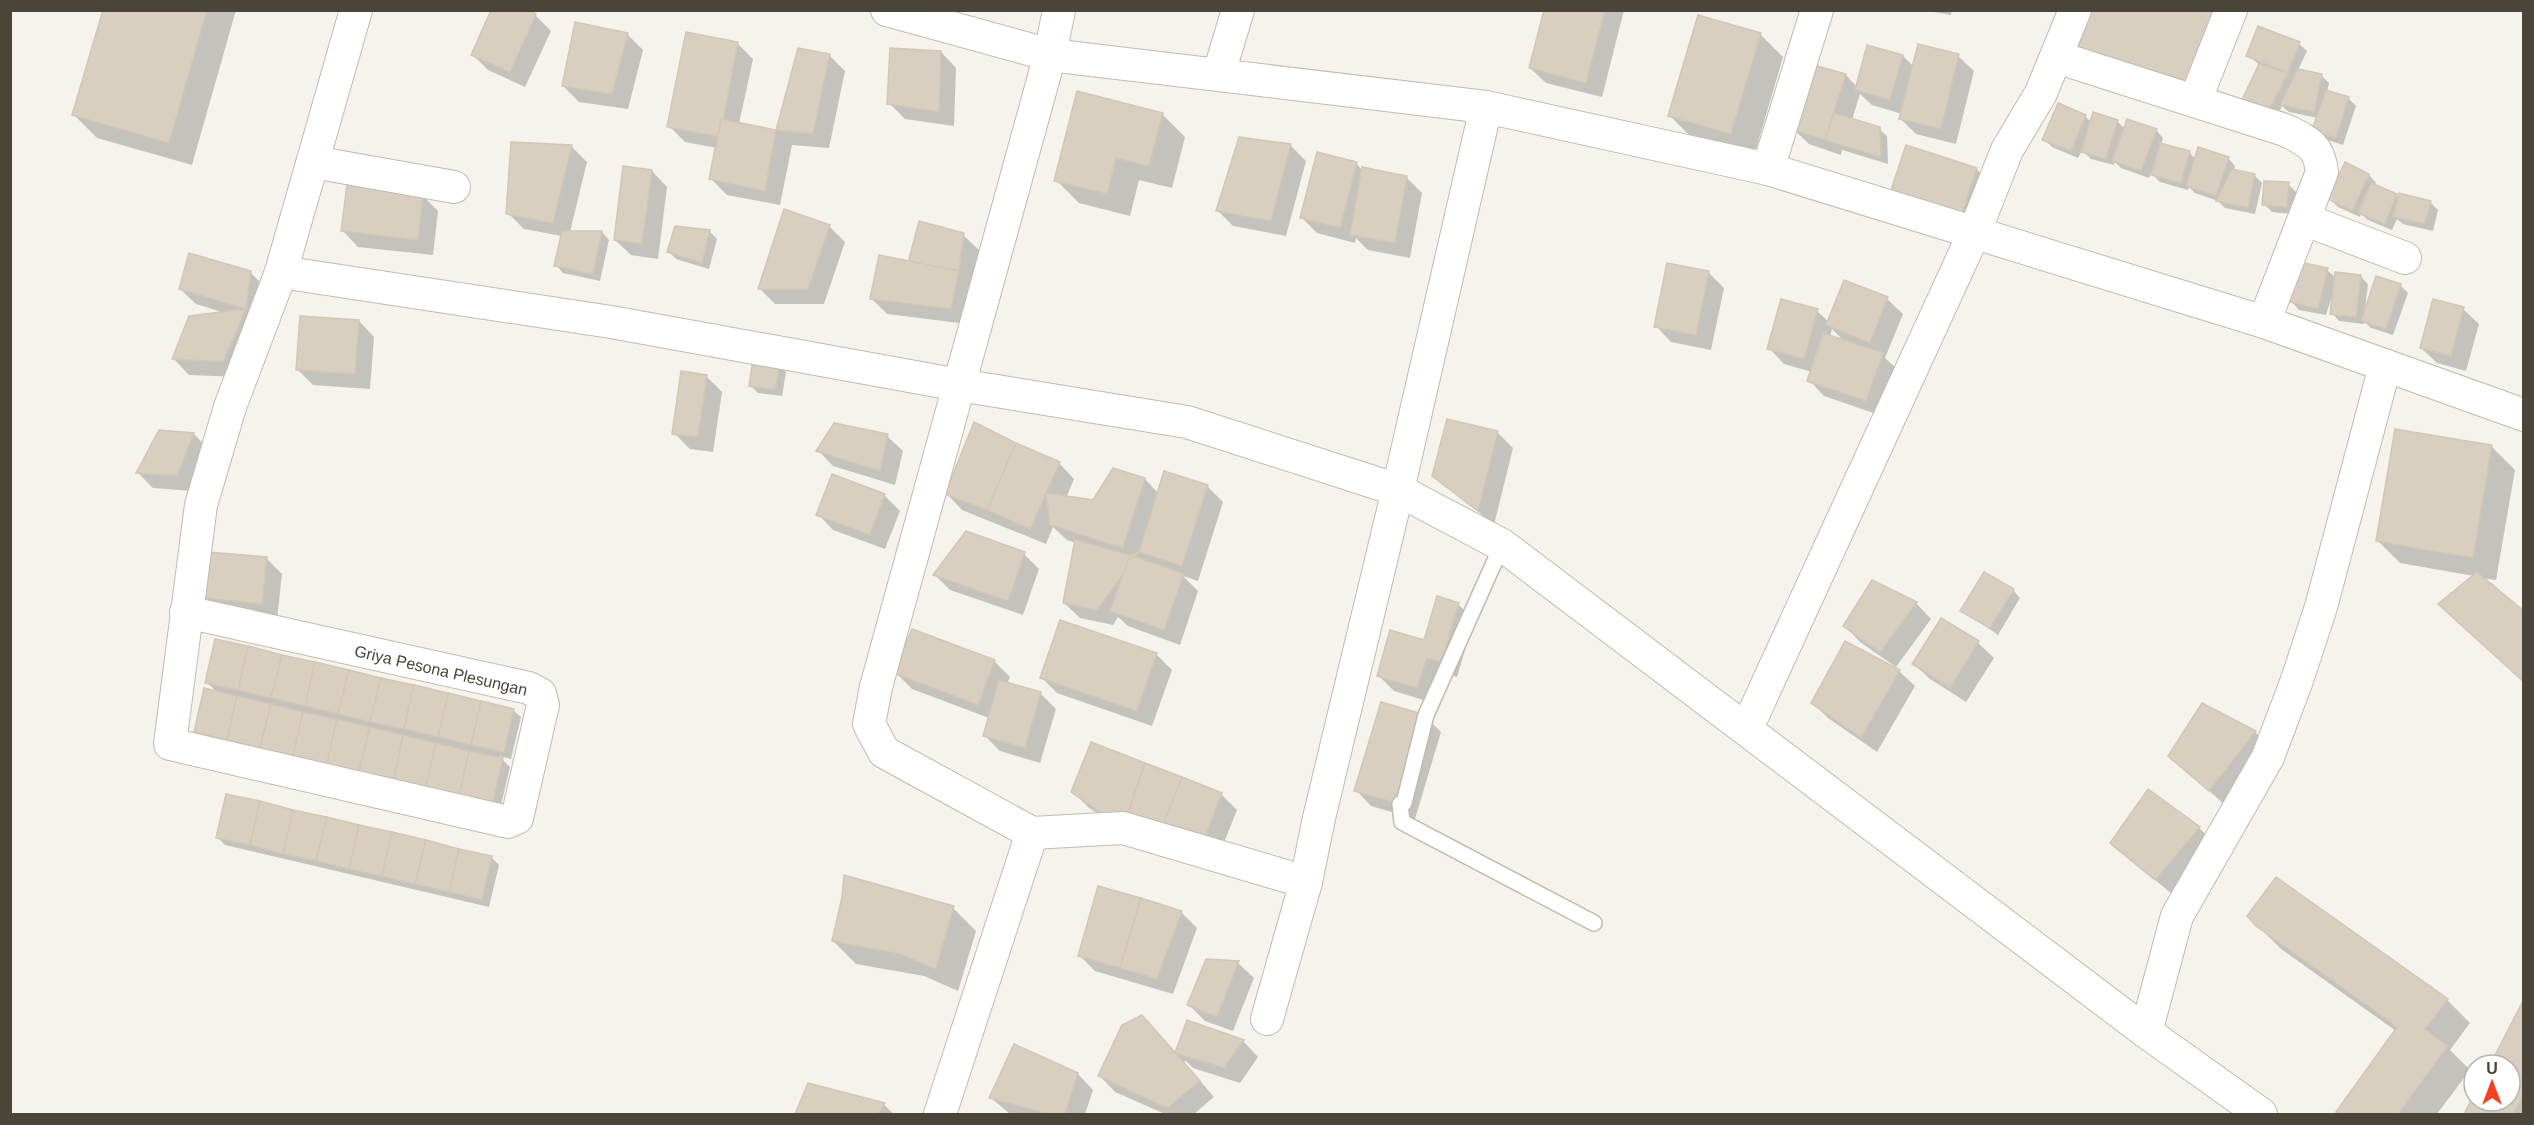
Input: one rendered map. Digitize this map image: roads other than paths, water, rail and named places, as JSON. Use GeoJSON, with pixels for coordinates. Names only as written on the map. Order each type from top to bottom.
{"type":"FeatureCollection","features":[{"type":"Feature","properties":{"kind":"street"},"geometry":{"type":"LineString","coordinates":[[186,612],[201,505],[230,406],[281,272],[356,10]]}},
{"type":"Feature","properties":{"kind":"street"},"geometry":{"type":"LineString","coordinates":[[887,10],[1050,55],[1219,73],[1486,107],[1768,169],[2264,322],[2523,415]]}},
{"type":"Feature","properties":{"kind":"street"},"geometry":{"type":"LineString","coordinates":[[1059,10],[1050,55],[876,687],[868,724],[884,752],[1032,833],[1123,828],[1306,882]]}},
{"type":"Feature","properties":{"kind":"street"},"geometry":{"type":"LineString","coordinates":[[1219,73],[1238,10]]}},
{"type":"Feature","properties":{"kind":"street"},"geometry":{"type":"LineString","coordinates":[[1768,169],[1817,10]]}},
{"type":"Feature","properties":{"kind":"street"},"geometry":{"type":"LineString","coordinates":[[1747,728],[1975,231],[2007,150],[2041,93],[2075,10]]}},
{"type":"Feature","properties":{"kind":"street"},"geometry":{"type":"LineString","coordinates":[[2195,102],[2231,10]]}},
{"type":"Feature","properties":{"kind":"street"},"geometry":{"type":"LineString","coordinates":[[2069,61],[2285,130],[2307,141],[2320,155],[2322,172],[2306,219],[2264,322]]}},
{"type":"Feature","properties":{"kind":"street"},"geometry":{"type":"LineString","coordinates":[[1267,1019],[1306,882],[1319,818],[1398,490],[1486,107]]}},
{"type":"Feature","properties":{"kind":"street"},"geometry":{"type":"LineString","coordinates":[[314,162],[454,188]]}},
{"type":"Feature","properties":{"kind":"street"},"geometry":{"type":"LineString","coordinates":[[2306,219],[2405,258]]}},
{"type":"Feature","properties":{"kind":"street"},"geometry":{"type":"LineString","coordinates":[[281,272],[611,322],[959,385],[1187,422],[1398,490],[1503,545],[2146,1032],[2261,1114]]}},
{"type":"Feature","properties":{"kind":"street"},"geometry":{"type":"LineString","coordinates":[[2146,1032],[2177,916],[2268,757],[2297,680],[2321,607],[2385,366]]}},
{"type":"Feature","properties":{"kind":"street","name":"Griya Pesona Plesungan"},"geometry":{"type":"LineString","coordinates":[[186,612],[529,688],[540,694],[543,705],[517,818],[508,822],[170,744],[186,612]]}},
{"type":"Feature","properties":{"kind":"street"},"geometry":{"type":"LineString","coordinates":[[940,1114],[1032,833]]}},
{"type":"Feature","properties":{"kind":"lane"},"geometry":{"type":"LineString","coordinates":[[1503,545],[1426,715],[1404,803],[1400,804],[1402,822],[1594,923]]}}]}
